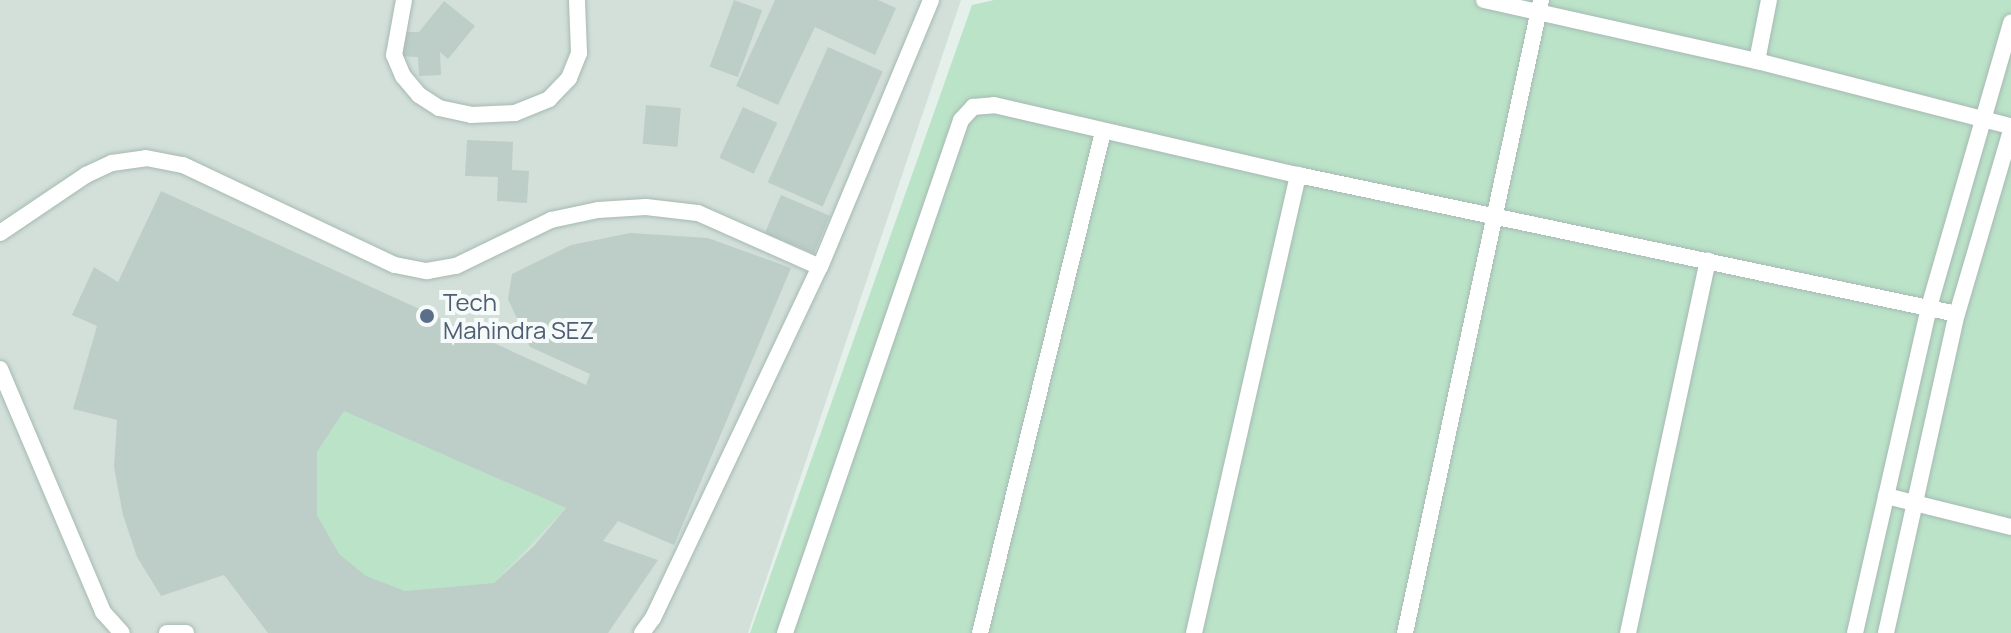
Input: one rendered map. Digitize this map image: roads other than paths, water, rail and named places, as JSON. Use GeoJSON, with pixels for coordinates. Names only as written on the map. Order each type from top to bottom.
{"type":"FeatureCollection","features":[{"type":"Feature","properties":{"kind":"lane"},"geometry":{"type":"LineString","coordinates":[[404,0],[394,55],[403,76],[419,95],[439,108],[471,115],[515,113],[549,99],[569,78],[579,53],[577,0]]}},
{"type":"Feature","properties":{"kind":"lane"},"geometry":{"type":"LineString","coordinates":[[642,633],[653,618],[820,267],[931,0]]}},
{"type":"Feature","properties":{"kind":"lane"},"geometry":{"type":"LineString","coordinates":[[1484,0],[1540,5],[1983,118],[2011,128],[1957,314],[1886,633]]}},
{"type":"Feature","properties":{"kind":"lane"},"geometry":{"type":"LineString","coordinates":[[1757,61],[1769,0]]}},
{"type":"Feature","properties":{"kind":"lane"},"geometry":{"type":"LineString","coordinates":[[1405,633],[1540,5]]}},
{"type":"Feature","properties":{"kind":"lane"},"geometry":{"type":"LineString","coordinates":[[1855,633],[1929,307],[2011,23]]}},
{"type":"Feature","properties":{"kind":"lane"},"geometry":{"type":"LineString","coordinates":[[785,633],[961,120],[973,107],[994,105],[1298,175],[1957,314]]}},
{"type":"Feature","properties":{"kind":"lane"},"geometry":{"type":"LineString","coordinates":[[980,633],[1103,132]]}},
{"type":"Feature","properties":{"kind":"lane"},"geometry":{"type":"LineString","coordinates":[[0,233],[86,175],[112,163],[146,158],[183,165],[395,265],[427,271],[456,266],[551,220],[598,210],[646,207],[698,213],[820,267]]}},
{"type":"Feature","properties":{"kind":"lane"},"geometry":{"type":"LineString","coordinates":[[1194,633],[1298,175]]}},
{"type":"Feature","properties":{"kind":"lane"},"geometry":{"type":"LineString","coordinates":[[1628,633],[1708,261]]}},
{"type":"Feature","properties":{"kind":"lane"},"geometry":{"type":"LineString","coordinates":[[0,369],[103,612],[122,633]]}},
{"type":"Feature","properties":{"kind":"lane"},"geometry":{"type":"LineString","coordinates":[[1886,496],[2011,527]]}},
{"type":"Feature","properties":{"kind":"lane"},"geometry":{"type":"LineString","coordinates":[[167,633],[186,633]]}},
{"type":"Feature","properties":{"kind":"place","name":"Tech Mahindra SEZ"},"geometry":{"type":"Point","coordinates":[427,316]}}]}
